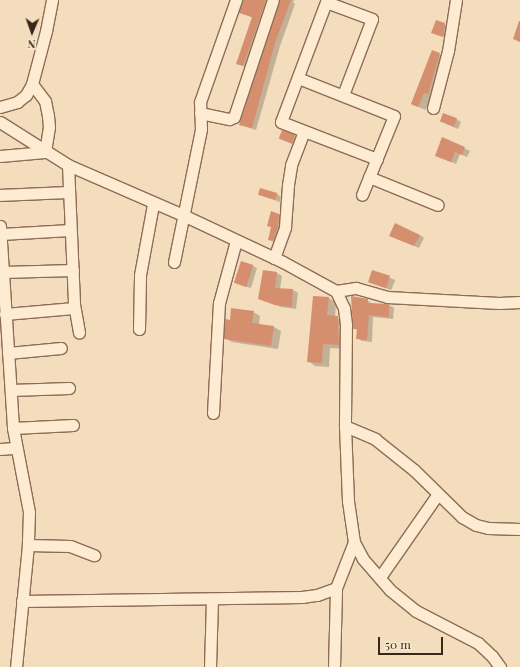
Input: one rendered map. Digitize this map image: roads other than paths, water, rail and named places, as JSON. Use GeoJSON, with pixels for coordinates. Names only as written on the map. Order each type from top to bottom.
{"type":"FeatureCollection","features":[{"type":"Feature","properties":{"kind":"street"},"geometry":{"type":"LineString","coordinates":[[0,107],[17,102],[26,95],[32,84],[46,31],[52,0]]}},
{"type":"Feature","properties":{"kind":"street"},"geometry":{"type":"LineString","coordinates":[[174,262],[201,129],[200,102],[236,0]]}},
{"type":"Feature","properties":{"kind":"street"},"geometry":{"type":"LineString","coordinates":[[200,112],[229,119],[234,117],[273,0]]}},
{"type":"Feature","properties":{"kind":"street"},"geometry":{"type":"LineString","coordinates":[[433,108],[448,51],[456,0]]}},
{"type":"Feature","properties":{"kind":"street"},"geometry":{"type":"LineString","coordinates":[[344,95],[372,19],[326,2],[281,122],[377,159]]}},
{"type":"Feature","properties":{"kind":"street"},"geometry":{"type":"LineString","coordinates":[[298,78],[394,116],[362,195]]}},
{"type":"Feature","properties":{"kind":"street"},"geometry":{"type":"LineString","coordinates":[[32,84],[45,101],[47,108],[49,127],[45,152]]}},
{"type":"Feature","properties":{"kind":"street"},"geometry":{"type":"LineString","coordinates":[[0,122],[45,152],[68,165],[153,204],[183,215],[274,258],[336,291],[356,288],[387,297],[499,303],[520,302]]}},
{"type":"Feature","properties":{"kind":"street"},"geometry":{"type":"LineString","coordinates":[[274,258],[285,227],[291,165],[304,131]]}},
{"type":"Feature","properties":{"kind":"street"},"geometry":{"type":"LineString","coordinates":[[0,156],[45,152]]}},
{"type":"Feature","properties":{"kind":"street"},"geometry":{"type":"LineString","coordinates":[[68,165],[74,308],[79,324],[79,333]]}},
{"type":"Feature","properties":{"kind":"street"},"geometry":{"type":"LineString","coordinates":[[369,178],[438,205]]}},
{"type":"Feature","properties":{"kind":"street"},"geometry":{"type":"LineString","coordinates":[[0,195],[68,192]]}},
{"type":"Feature","properties":{"kind":"street"},"geometry":{"type":"LineString","coordinates":[[139,329],[140,275],[153,204]]}},
{"type":"Feature","properties":{"kind":"street"},"geometry":{"type":"LineString","coordinates":[[16,667],[28,545],[29,512],[28,498],[16,448],[2,276],[0,230],[70,230]]}},
{"type":"Feature","properties":{"kind":"street"},"geometry":{"type":"LineString","coordinates":[[213,413],[219,303],[236,241]]}},
{"type":"Feature","properties":{"kind":"street"},"geometry":{"type":"LineString","coordinates":[[2,276],[73,270]]}},
{"type":"Feature","properties":{"kind":"street"},"geometry":{"type":"LineString","coordinates":[[336,291],[344,308],[346,325],[345,426],[348,501],[354,542],[363,559],[390,590],[416,611],[478,643],[492,656],[500,667]]}},
{"type":"Feature","properties":{"kind":"street"},"geometry":{"type":"LineString","coordinates":[[5,314],[74,308]]}},
{"type":"Feature","properties":{"kind":"street"},"geometry":{"type":"LineString","coordinates":[[8,353],[61,348]]}},
{"type":"Feature","properties":{"kind":"street"},"geometry":{"type":"LineString","coordinates":[[12,390],[69,388]]}},
{"type":"Feature","properties":{"kind":"street"},"geometry":{"type":"LineString","coordinates":[[14,428],[73,425]]}},
{"type":"Feature","properties":{"kind":"street"},"geometry":{"type":"LineString","coordinates":[[345,426],[375,439],[414,470],[462,516],[476,525],[488,528],[520,529]]}},
{"type":"Feature","properties":{"kind":"street"},"geometry":{"type":"LineString","coordinates":[[0,449],[16,448]]}},
{"type":"Feature","properties":{"kind":"street"},"geometry":{"type":"LineString","coordinates":[[380,577],[438,494]]}},
{"type":"Feature","properties":{"kind":"street"},"geometry":{"type":"LineString","coordinates":[[334,667],[336,588],[354,542]]}},
{"type":"Feature","properties":{"kind":"street"},"geometry":{"type":"LineString","coordinates":[[28,545],[70,546],[94,555]]}},
{"type":"Feature","properties":{"kind":"street"},"geometry":{"type":"LineString","coordinates":[[22,601],[310,597],[336,588]]}},
{"type":"Feature","properties":{"kind":"street"},"geometry":{"type":"LineString","coordinates":[[210,667],[212,599]]}}]}
